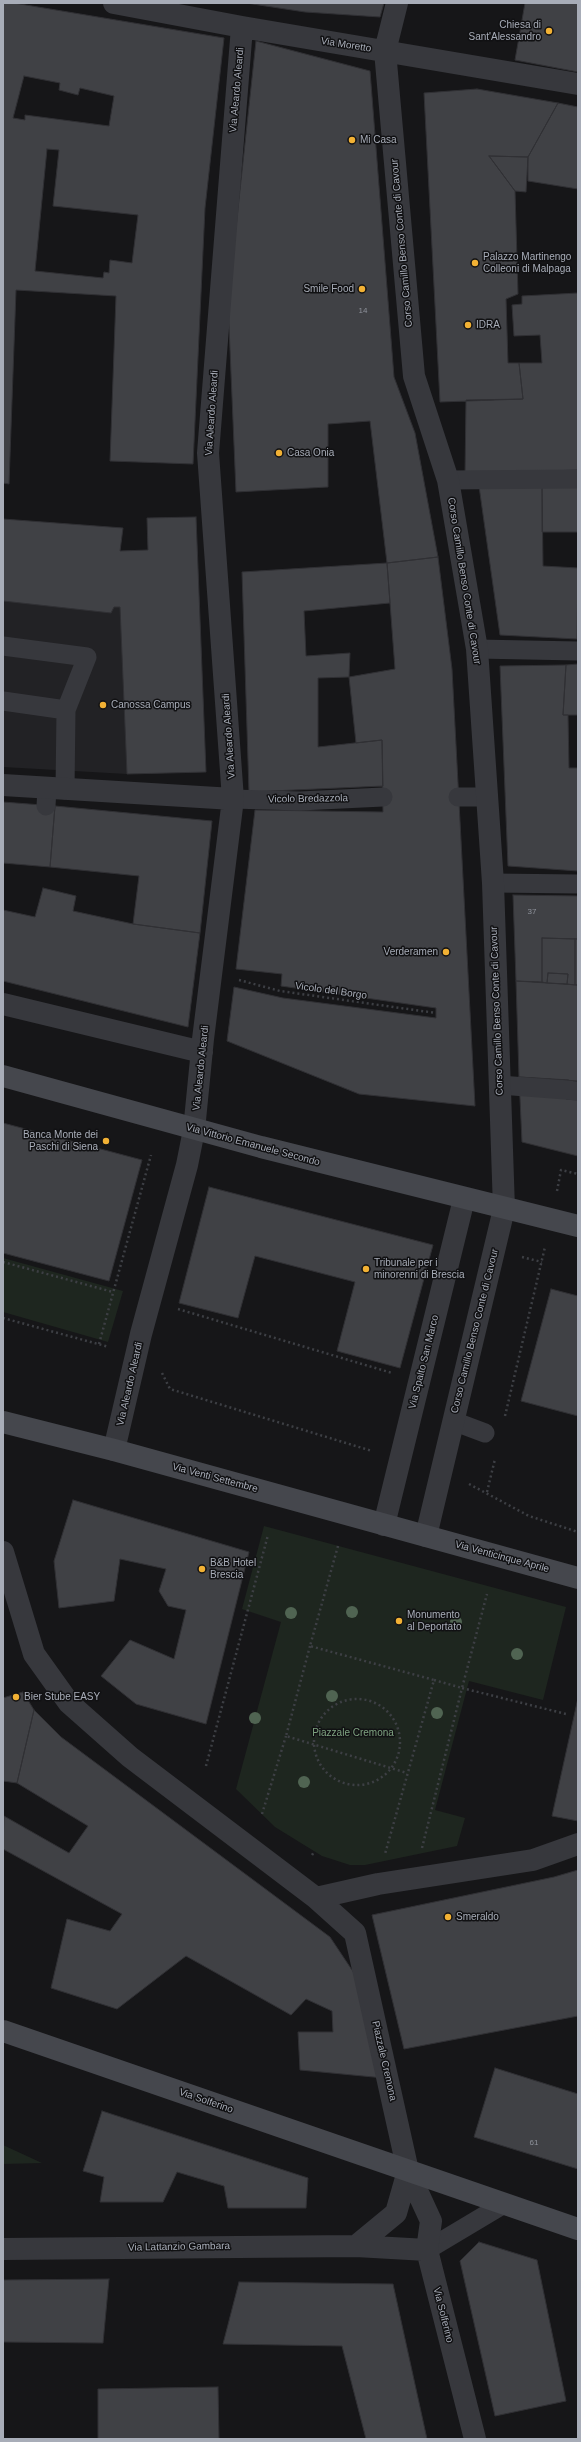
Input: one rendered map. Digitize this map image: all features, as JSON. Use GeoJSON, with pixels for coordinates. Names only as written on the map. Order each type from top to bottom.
{"type":"FeatureCollection","features":[{"type":"Feature","properties":{"kind":"main road","name":"Via Vittorio Emanuele Secondo"},"geometry":{"type":"LineString","coordinates":[[3,1076],[194,1130],[504,1209]]}},
{"type":"Feature","properties":{"kind":"main road"},"geometry":{"type":"LineString","coordinates":[[504,1209],[578,1226]]}},
{"type":"Feature","properties":{"kind":"main road","name":"Via Venti Settembre"},"geometry":{"type":"LineString","coordinates":[[3,1422],[114,1450],[426,1536]]}},
{"type":"Feature","properties":{"kind":"main road","name":"Via Venticinque Aprile"},"geometry":{"type":"LineString","coordinates":[[426,1536],[578,1578]]}},
{"type":"Feature","properties":{"kind":"main road","name":"Via Solferino"},"geometry":{"type":"LineString","coordinates":[[3,2031],[578,2229]]}},
{"type":"Feature","properties":{"kind":"street","name":"Via Moretto"},"geometry":{"type":"LineString","coordinates":[[114,3],[141,5],[242,27],[578,84]]}},
{"type":"Feature","properties":{"kind":"street","name":"Corso Camillo Benso Conte di Cavour"},"geometry":{"type":"LineString","coordinates":[[397,3],[385,51],[414,376],[448,480],[477,649],[493,883],[504,1209],[426,1536]]}},
{"type":"Feature","properties":{"kind":"street","name":"Via Aleardo Aleardi"},"geometry":{"type":"LineString","coordinates":[[114,1450],[141,1334],[187,1165],[194,1130],[233,799],[208,453],[242,27]]}},
{"type":"Feature","properties":{"kind":"street"},"geometry":{"type":"LineString","coordinates":[[3,786],[53,795],[233,799]]}},
{"type":"Feature","properties":{"kind":"street"},"geometry":{"type":"LineString","coordinates":[[3,1004],[202,1052]]}},
{"type":"Feature","properties":{"kind":"street","name":"Via Spalto San Marco"},"geometry":{"type":"LineString","coordinates":[[384,1525],[464,1199]]}},
{"type":"Feature","properties":{"kind":"street","name":"Piazzale Cremona"},"geometry":{"type":"LineString","coordinates":[[3,1552],[34,1654],[70,1703],[130,1757],[316,1898],[355,1932],[408,2170]]}},
{"type":"Feature","properties":{"kind":"street"},"geometry":{"type":"LineString","coordinates":[[316,1898],[378,1884],[533,1860],[578,1844]]}},
{"type":"Feature","properties":{"kind":"street"},"geometry":{"type":"LineString","coordinates":[[356,2246],[396,2213],[408,2170]]}},
{"type":"Feature","properties":{"kind":"street","name":"Via Solferino"},"geometry":{"type":"LineString","coordinates":[[408,2170],[431,2221],[427,2250],[475,2439]]}},
{"type":"Feature","properties":{"kind":"street","name":"Via Lattanzio Gambara"},"geometry":{"type":"LineString","coordinates":[[3,2249],[356,2246],[427,2250]]}},
{"type":"Feature","properties":{"kind":"lane"},"geometry":{"type":"LineString","coordinates":[[448,480],[578,479]]}},
{"type":"Feature","properties":{"kind":"lane"},"geometry":{"type":"LineString","coordinates":[[3,646],[88,657],[66,710],[53,795]]}},
{"type":"Feature","properties":{"kind":"lane"},"geometry":{"type":"LineString","coordinates":[[477,649],[578,651]]}},
{"type":"Feature","properties":{"kind":"lane"},"geometry":{"type":"LineString","coordinates":[[3,701],[66,710]]}},
{"type":"Feature","properties":{"kind":"lane","name":"Vicolo Bredazzola"},"geometry":{"type":"LineString","coordinates":[[233,799],[300,801],[383,797]]}},
{"type":"Feature","properties":{"kind":"lane"},"geometry":{"type":"LineString","coordinates":[[458,797],[487,797]]}},
{"type":"Feature","properties":{"kind":"lane"},"geometry":{"type":"LineString","coordinates":[[493,883],[578,884]]}},
{"type":"Feature","properties":{"kind":"lane"},"geometry":{"type":"LineString","coordinates":[[500,1085],[578,1091]]}},
{"type":"Feature","properties":{"kind":"lane"},"geometry":{"type":"LineString","coordinates":[[453,1421],[485,1433]]}},
{"type":"Feature","properties":{"kind":"lane"},"geometry":{"type":"LineString","coordinates":[[427,2250],[504,2204]]}},
{"type":"Feature","properties":{"kind":"path","name":"Vicolo del Borgo"},"geometry":{"type":"LineString","coordinates":[[232,978],[280,991],[436,1013]]}},
{"type":"Feature","properties":{"kind":"path"},"geometry":{"type":"LineString","coordinates":[[99,1344],[151,1155]]}},
{"type":"Feature","properties":{"kind":"path"},"geometry":{"type":"LineString","coordinates":[[561,1170],[578,1174]]}},
{"type":"Feature","properties":{"kind":"path"},"geometry":{"type":"LineString","coordinates":[[3,1262],[113,1292]]}},
{"type":"Feature","properties":{"kind":"path"},"geometry":{"type":"LineString","coordinates":[[504,1423],[542,1262]]}},
{"type":"Feature","properties":{"kind":"path"},"geometry":{"type":"LineString","coordinates":[[170,1307],[394,1374]]}},
{"type":"Feature","properties":{"kind":"path"},"geometry":{"type":"LineString","coordinates":[[3,1318],[107,1346]]}},
{"type":"Feature","properties":{"kind":"path"},"geometry":{"type":"LineString","coordinates":[[162,1371],[170,1389],[380,1453]]}},
{"type":"Feature","properties":{"kind":"path"},"geometry":{"type":"LineString","coordinates":[[487,1492],[496,1454]]}},
{"type":"Feature","properties":{"kind":"path"},"geometry":{"type":"LineString","coordinates":[[468,1484],[487,1492],[529,1516],[578,1532]]}},
{"type":"Feature","properties":{"kind":"path"},"geometry":{"type":"LineString","coordinates":[[206,1766],[268,1535]]}},
{"type":"Feature","properties":{"kind":"path"},"geometry":{"type":"LineString","coordinates":[[262,1814],[286,1736],[338,1546]]}},
{"type":"Feature","properties":{"kind":"path"},"geometry":{"type":"LineString","coordinates":[[420,1854],[487,1594]]}},
{"type":"Feature","properties":{"kind":"path"},"geometry":{"type":"LineString","coordinates":[[310,1646],[462,1688],[566,1714]]}},
{"type":"Feature","properties":{"kind":"path"},"geometry":{"type":"LineString","coordinates":[[378,1884],[407,1772],[434,1680]]}},
{"type":"Feature","properties":{"kind":"path"},"geometry":{"type":"LineString","coordinates":[[364,1698],[378,1704],[390,1713],[398,1725],[401,1739],[399,1754],[393,1767],[382,1777],[369,1783],[354,1785],[340,1782],[328,1774],[320,1763],[314,1744],[318,1724],[326,1712],[336,1704],[350,1699],[364,1698]]}},
{"type":"Feature","properties":{"kind":"path"},"geometry":{"type":"LineString","coordinates":[[286,1736],[407,1772]]}},
{"type":"Feature","properties":{"kind":"shaded area","name":"Canossa Campus"},"geometry":{"type":"Polygon","coordinates":[[[196,517],[206,772],[127,774],[3,767],[3,519],[123,528],[120,551],[148,550],[147,518],[196,517]]]}},
{"type":"Feature","properties":{"kind":"green space"},"geometry":{"type":"Polygon","coordinates":[[[3,1258],[123,1291],[108,1342],[3,1312],[3,1258]]]}},
{"type":"Feature","properties":{"kind":"green space","name":"Piazzale Cremona"},"geometry":{"type":"Polygon","coordinates":[[[264,1526],[566,1607],[543,1700],[469,1681],[435,1810],[465,1818],[457,1846],[365,1865],[350,1865],[322,1856],[275,1827],[236,1789],[281,1622],[242,1609],[264,1526]]]}},
{"type":"Feature","properties":{"kind":"green space"},"geometry":{"type":"Polygon","coordinates":[[[3,2145],[42,2163],[3,2164],[3,2145]]]}},
{"type":"Feature","properties":{"kind":"building"},"geometry":{"type":"Polygon","coordinates":[[[3,3],[14,3],[224,38],[205,208],[193,464],[110,461],[116,296],[16,290],[9,484],[3,483],[3,3]],[[24,76],[13,118],[25,120],[25,115],[109,126],[114,96],[80,88],[78,95],[59,90],[60,83],[24,76]],[[47,149],[35,271],[103,278],[104,272],[109,273],[110,260],[132,263],[138,215],[53,206],[59,150],[47,149]]]}},
{"type":"Feature","properties":{"kind":"building"},"geometry":{"type":"Polygon","coordinates":[[[246,3],[384,3],[380,17],[305,12],[246,3]]]}},
{"type":"Feature","properties":{"kind":"building","name":"Chiesa di Sant'Alessandro"},"geometry":{"type":"Polygon","coordinates":[[[525,3],[578,3],[578,72],[515,60],[525,3]]]}},
{"type":"Feature","properties":{"kind":"building"},"geometry":{"type":"Polygon","coordinates":[[[256,41],[370,71],[394,377],[415,433],[438,557],[387,563],[370,421],[328,424],[328,487],[236,492],[228,302],[256,41]]]}},
{"type":"Feature","properties":{"kind":"building","name":"Palazzo Martinengo Colleoni di Malpaga"},"geometry":{"type":"Polygon","coordinates":[[[477,89],[558,103],[528,157],[489,156],[515,191],[518,294],[506,299],[508,363],[519,363],[523,399],[440,402],[424,93],[477,89]]]}},
{"type":"Feature","properties":{"kind":"building"},"geometry":{"type":"Polygon","coordinates":[[[558,103],[578,107],[578,189],[528,181],[528,157],[558,103]]]}},
{"type":"Feature","properties":{"kind":"building"},"geometry":{"type":"Polygon","coordinates":[[[489,156],[528,157],[526,192],[515,191],[489,156]]]}},
{"type":"Feature","properties":{"kind":"building"},"geometry":{"type":"Polygon","coordinates":[[[578,293],[578,470],[465,474],[466,400],[523,399],[519,363],[542,363],[540,335],[514,336],[512,305],[522,304],[522,296],[578,293]]]}},
{"type":"Feature","properties":{"kind":"building"},"geometry":{"type":"Polygon","coordinates":[[[479,486],[542,486],[543,566],[578,568],[577,639],[500,635],[479,486]]]}},
{"type":"Feature","properties":{"kind":"building"},"geometry":{"type":"Polygon","coordinates":[[[542,486],[578,486],[578,532],[542,532],[542,486]]]}},
{"type":"Feature","properties":{"kind":"building"},"geometry":{"type":"Polygon","coordinates":[[[196,517],[206,772],[127,774],[120,607],[114,607],[111,613],[3,601],[3,519],[123,528],[120,551],[148,550],[147,518],[196,517]]]}},
{"type":"Feature","properties":{"kind":"building"},"geometry":{"type":"Polygon","coordinates":[[[438,557],[452,669],[475,1106],[359,1094],[227,1041],[234,987],[283,998],[436,1018],[436,1008],[281,986],[282,974],[236,969],[255,810],[383,812],[382,740],[356,743],[349,677],[395,669],[387,563],[438,557]]]}},
{"type":"Feature","properties":{"kind":"building"},"geometry":{"type":"Polygon","coordinates":[[[387,563],[390,603],[304,611],[306,656],[350,653],[349,677],[318,678],[318,747],[382,740],[383,786],[249,792],[242,572],[387,563]]]}},
{"type":"Feature","properties":{"kind":"building"},"geometry":{"type":"Polygon","coordinates":[[[578,664],[578,715],[563,715],[566,665],[578,664]]]}},
{"type":"Feature","properties":{"kind":"building"},"geometry":{"type":"Polygon","coordinates":[[[566,665],[563,715],[568,715],[569,768],[578,768],[578,871],[508,866],[500,666],[566,665]]]}},
{"type":"Feature","properties":{"kind":"building"},"geometry":{"type":"Polygon","coordinates":[[[3,802],[55,806],[50,867],[3,863],[3,802]]]}},
{"type":"Feature","properties":{"kind":"building"},"geometry":{"type":"Polygon","coordinates":[[[55,806],[212,821],[200,933],[133,924],[139,876],[50,867],[55,806]]]}},
{"type":"Feature","properties":{"kind":"building"},"geometry":{"type":"Polygon","coordinates":[[[43,888],[76,896],[73,911],[133,924],[200,933],[188,1027],[3,981],[3,910],[35,917],[43,888]]]}},
{"type":"Feature","properties":{"kind":"building"},"geometry":{"type":"Polygon","coordinates":[[[513,895],[578,896],[578,939],[542,938],[542,982],[516,981],[513,895]]]}},
{"type":"Feature","properties":{"kind":"building"},"geometry":{"type":"Polygon","coordinates":[[[542,938],[575,939],[575,985],[567,984],[568,974],[548,973],[547,983],[542,982],[542,938]]]}},
{"type":"Feature","properties":{"kind":"building"},"geometry":{"type":"Polygon","coordinates":[[[575,939],[578,939],[578,985],[575,985],[575,939]]]}},
{"type":"Feature","properties":{"kind":"building"},"geometry":{"type":"Polygon","coordinates":[[[548,973],[568,974],[567,984],[547,983],[548,973]]]}},
{"type":"Feature","properties":{"kind":"building"},"geometry":{"type":"Polygon","coordinates":[[[516,981],[578,985],[578,1081],[519,1077],[516,981]]]}},
{"type":"Feature","properties":{"kind":"building"},"geometry":{"type":"Polygon","coordinates":[[[519,1077],[569,1080],[566,1099],[578,1100],[578,1156],[522,1142],[519,1077]]]}},
{"type":"Feature","properties":{"kind":"building"},"geometry":{"type":"Polygon","coordinates":[[[3,1123],[142,1160],[109,1281],[3,1253],[3,1123]]]}},
{"type":"Feature","properties":{"kind":"building","name":"Tribunale per i minorenni di Brescia"},"geometry":{"type":"Polygon","coordinates":[[[209,1187],[433,1245],[400,1368],[337,1351],[355,1282],[255,1256],[238,1318],[179,1303],[209,1187]]]}},
{"type":"Feature","properties":{"kind":"building"},"geometry":{"type":"Polygon","coordinates":[[[551,1289],[578,1296],[578,1416],[521,1401],[551,1289]]]}},
{"type":"Feature","properties":{"kind":"building"},"geometry":{"type":"Polygon","coordinates":[[[73,1500],[249,1552],[206,1724],[136,1704],[101,1676],[130,1640],[174,1659],[186,1610],[168,1606],[159,1591],[166,1569],[120,1559],[114,1601],[59,1608],[54,1561],[73,1500]]]}},
{"type":"Feature","properties":{"kind":"building"},"geometry":{"type":"Polygon","coordinates":[[[23,1692],[34,1710],[17,1783],[3,1781],[3,1698],[23,1692]]]}},
{"type":"Feature","properties":{"kind":"building"},"geometry":{"type":"Polygon","coordinates":[[[578,1698],[578,1821],[552,1816],[578,1698]]]}},
{"type":"Feature","properties":{"kind":"building"},"geometry":{"type":"Polygon","coordinates":[[[34,1710],[61,1737],[330,1937],[362,1985],[384,2078],[300,2070],[298,2032],[333,2032],[332,2011],[306,1999],[291,2015],[186,1956],[117,2009],[51,1988],[67,1919],[110,1931],[122,1914],[3,1849],[4,1816],[69,1853],[88,1826],[17,1783],[34,1710]]]}},
{"type":"Feature","properties":{"kind":"building"},"geometry":{"type":"Polygon","coordinates":[[[578,1870],[578,2016],[404,2049],[372,1915],[554,1877],[578,1870]]]}},
{"type":"Feature","properties":{"kind":"building"},"geometry":{"type":"Polygon","coordinates":[[[495,2068],[578,2094],[578,2169],[474,2137],[495,2068]]]}},
{"type":"Feature","properties":{"kind":"building"},"geometry":{"type":"Polygon","coordinates":[[[102,2111],[308,2178],[306,2208],[228,2208],[224,2186],[177,2172],[163,2202],[100,2202],[104,2177],[83,2171],[102,2111]]]}},
{"type":"Feature","properties":{"kind":"building"},"geometry":{"type":"Polygon","coordinates":[[[479,2242],[537,2260],[566,2401],[495,2416],[460,2261],[479,2242]]]}},
{"type":"Feature","properties":{"kind":"building"},"geometry":{"type":"Polygon","coordinates":[[[109,2279],[103,2343],[3,2342],[3,2280],[109,2279]]]}},
{"type":"Feature","properties":{"kind":"building"},"geometry":{"type":"Polygon","coordinates":[[[239,2282],[393,2284],[427,2439],[366,2439],[342,2346],[223,2344],[239,2282]]]}},
{"type":"Feature","properties":{"kind":"building"},"geometry":{"type":"Polygon","coordinates":[[[218,2387],[219,2439],[98,2439],[98,2389],[218,2387]]]}},
{"type":"Feature","properties":{"kind":"place","name":"Chiesa di Sant'Alessandro"},"geometry":{"type":"Point","coordinates":[549,31]}},
{"type":"Feature","properties":{"kind":"place","name":"Mi Casa"},"geometry":{"type":"Point","coordinates":[352,140]}},
{"type":"Feature","properties":{"kind":"place","name":"Palazzo Martinengo Colleoni di Malpaga"},"geometry":{"type":"Point","coordinates":[475,263]}},
{"type":"Feature","properties":{"kind":"place","name":"Smile Food"},"geometry":{"type":"Point","coordinates":[362,289]}},
{"type":"Feature","properties":{"kind":"place","name":"IDRA"},"geometry":{"type":"Point","coordinates":[468,325]}},
{"type":"Feature","properties":{"kind":"place","name":"Casa Onia"},"geometry":{"type":"Point","coordinates":[279,453]}},
{"type":"Feature","properties":{"kind":"place","name":"Canossa Campus"},"geometry":{"type":"Point","coordinates":[103,705]}},
{"type":"Feature","properties":{"kind":"place","name":"Verderamen"},"geometry":{"type":"Point","coordinates":[446,952]}},
{"type":"Feature","properties":{"kind":"place","name":"Banca Monte dei Paschi di Siena"},"geometry":{"type":"Point","coordinates":[106,1141]}},
{"type":"Feature","properties":{"kind":"place","name":"Tribunale per i minorenni di Brescia"},"geometry":{"type":"Point","coordinates":[366,1269]}},
{"type":"Feature","properties":{"kind":"place","name":"B&B Hotel Brescia"},"geometry":{"type":"Point","coordinates":[202,1569]}},
{"type":"Feature","properties":{"kind":"place","name":"Monumento al Deportato"},"geometry":{"type":"Point","coordinates":[399,1621]}},
{"type":"Feature","properties":{"kind":"place","name":"Bier Stube EASY"},"geometry":{"type":"Point","coordinates":[16,1697]}},
{"type":"Feature","properties":{"kind":"place","name":"Smeraldo"},"geometry":{"type":"Point","coordinates":[448,1917]}}]}
